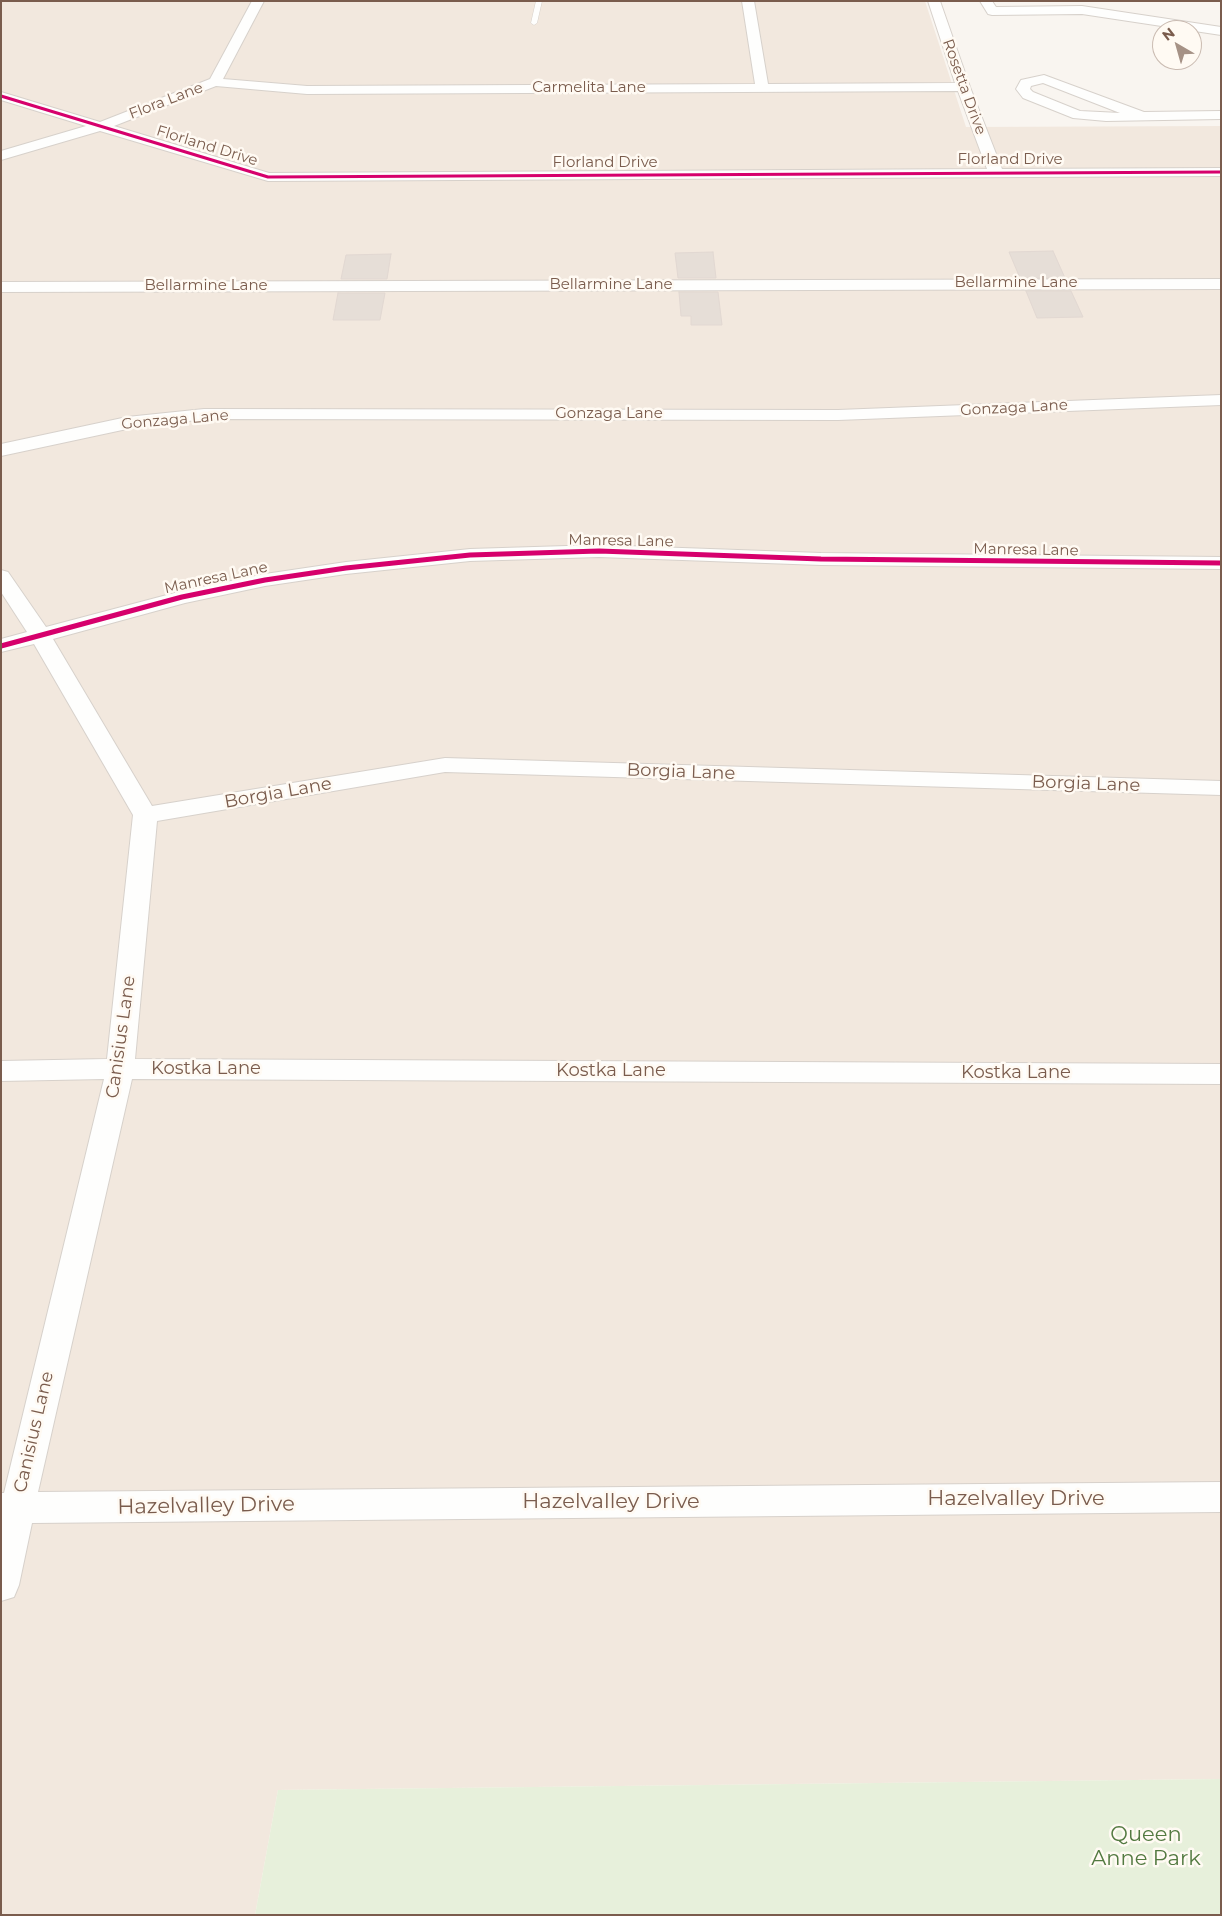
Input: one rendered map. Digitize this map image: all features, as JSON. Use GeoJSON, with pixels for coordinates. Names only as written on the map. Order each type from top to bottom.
{"type":"FeatureCollection","features":[{"type":"Feature","properties":{"kind":"street","name":"Flora Lane"},"geometry":{"type":"LineString","coordinates":[[1,156],[101,126],[215,82],[258,1]]}},
{"type":"Feature","properties":{"kind":"street"},"geometry":{"type":"LineString","coordinates":[[748,1],[762,87]]}},
{"type":"Feature","properties":{"kind":"street","name":"Rosetta Drive"},"geometry":{"type":"LineString","coordinates":[[934,1],[963,87],[996,172]]}},
{"type":"Feature","properties":{"kind":"street"},"geometry":{"type":"LineString","coordinates":[[986,1],[992,11],[1098,12],[1221,30]]}},
{"type":"Feature","properties":{"kind":"street"},"geometry":{"type":"LineString","coordinates":[[1088,1],[1098,12]]}},
{"type":"Feature","properties":{"kind":"street"},"geometry":{"type":"LineString","coordinates":[[1141,116],[1044,79],[1026,83],[1023,89],[1028,95],[1078,114],[1141,116],[1221,115]]}},
{"type":"Feature","properties":{"kind":"street","name":"Carmelita Lane"},"geometry":{"type":"LineString","coordinates":[[215,82],[307,90],[963,87]]}},
{"type":"Feature","properties":{"kind":"street","name":"Florland Drive"},"geometry":{"type":"LineString","coordinates":[[1,96],[268,178],[1221,172]]}},
{"type":"Feature","properties":{"kind":"street","name":"Bellarmine Lane"},"geometry":{"type":"LineString","coordinates":[[1,287],[1221,284]]}},
{"type":"Feature","properties":{"kind":"street","name":"Gonzaga Lane"},"geometry":{"type":"LineString","coordinates":[[1,450],[127,423],[204,414],[838,415],[1221,400]]}},
{"type":"Feature","properties":{"kind":"street","name":"Manresa Lane"},"geometry":{"type":"LineString","coordinates":[[1,646],[182,597],[265,580],[346,568],[470,555],[599,551],[821,560],[1221,563]]}},
{"type":"Feature","properties":{"kind":"street"},"geometry":{"type":"LineString","coordinates":[[1,576],[40,635],[145,815]]}},
{"type":"Feature","properties":{"kind":"street","name":"Borgia Lane"},"geometry":{"type":"LineString","coordinates":[[145,815],[445,764],[1221,788]]}},
{"type":"Feature","properties":{"kind":"street","name":"Canisius Lane"},"geometry":{"type":"LineString","coordinates":[[1,1585],[9,1508],[120,1069],[145,815]]}},
{"type":"Feature","properties":{"kind":"street","name":"Kostka Lane"},"geometry":{"type":"LineString","coordinates":[[1,1071],[120,1069],[1221,1074]]}},
{"type":"Feature","properties":{"kind":"street","name":"Hazelvalley Drive"},"geometry":{"type":"LineString","coordinates":[[9,1508],[1221,1497]]}},
{"type":"Feature","properties":{"kind":"lane"},"geometry":{"type":"LineString","coordinates":[[534,22],[539,1]]}},
{"type":"Feature","properties":{"kind":"shaded area"},"geometry":{"type":"Polygon","coordinates":[[[1,1],[925,1],[966,127],[1221,126],[1221,1779],[278,1790],[255,1915],[1,1915],[1,1]]]}},
{"type":"Feature","properties":{"kind":"green space","name":"Queen Anne Park"},"geometry":{"type":"Polygon","coordinates":[[[1221,1779],[1221,1915],[255,1915],[278,1790],[1221,1779]]]}},
{"type":"Feature","properties":{"kind":"building"},"geometry":{"type":"Polygon","coordinates":[[[1053,251],[1065,278],[1020,278],[1009,252],[1053,251]]]}},
{"type":"Feature","properties":{"kind":"building"},"geometry":{"type":"Polygon","coordinates":[[[713,252],[716,278],[678,278],[675,253],[713,252]]]}},
{"type":"Feature","properties":{"kind":"building"},"geometry":{"type":"Polygon","coordinates":[[[391,254],[387,279],[341,279],[346,255],[391,254]]]}},
{"type":"Feature","properties":{"kind":"building"},"geometry":{"type":"Polygon","coordinates":[[[1026,291],[1071,291],[1083,317],[1037,318],[1026,291]]]}},
{"type":"Feature","properties":{"kind":"building"},"geometry":{"type":"Polygon","coordinates":[[[679,292],[718,292],[722,325],[691,325],[691,316],[681,316],[679,292]]]}},
{"type":"Feature","properties":{"kind":"building"},"geometry":{"type":"Polygon","coordinates":[[[338,293],[385,293],[380,320],[333,320],[338,293]]]}},
{"type":"Feature","properties":{"kind":"cycle path"},"geometry":{"type":"LineString","coordinates":[[1,96],[268,177],[1221,172]]}},
{"type":"Feature","properties":{"kind":"cycle path"},"geometry":{"type":"LineString","coordinates":[[1,646],[182,597],[265,580],[346,568],[470,555],[599,551],[821,559],[1221,563]]}}]}
